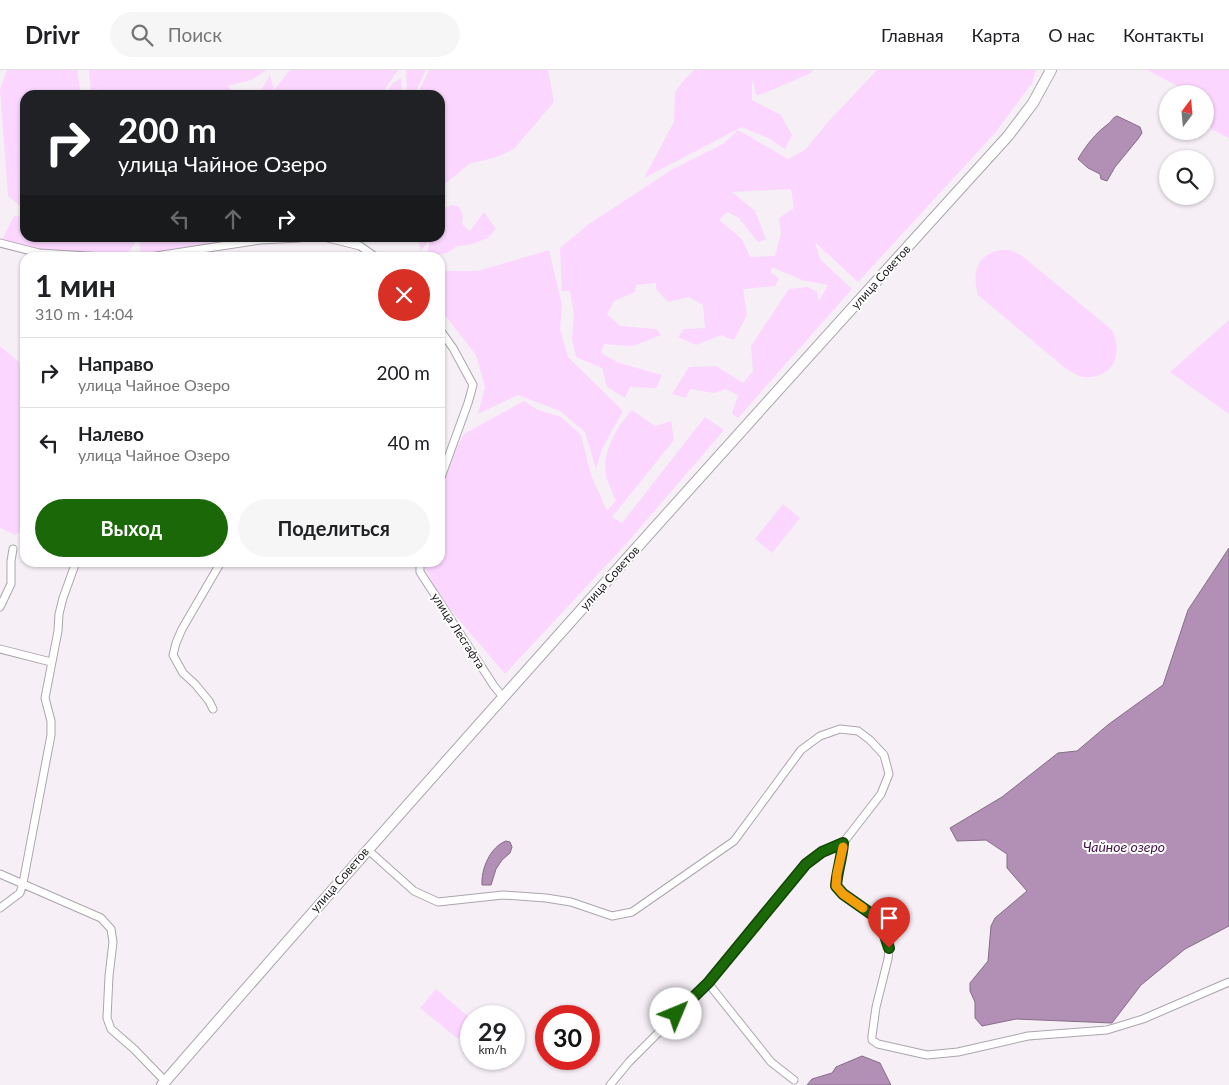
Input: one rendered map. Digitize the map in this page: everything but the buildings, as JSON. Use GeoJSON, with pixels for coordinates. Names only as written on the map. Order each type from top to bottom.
{"type":"FeatureCollection","features":[{"type":"Feature","properties":{"kind":"main road","name":"улица Советов"},"geometry":{"type":"LineString","coordinates":[[163,1083],[503,697],[1008,136],[1033,103],[1051,71]]}},
{"type":"Feature","properties":{"kind":"street"},"geometry":{"type":"LineString","coordinates":[[182,252],[247,242]]}},
{"type":"Feature","properties":{"kind":"street"},"geometry":{"type":"LineString","coordinates":[[344,242],[360,246],[368,252]]}},
{"type":"Feature","properties":{"kind":"street"},"geometry":{"type":"LineString","coordinates":[[0,243],[36,252]]}},
{"type":"Feature","properties":{"kind":"street"},"geometry":{"type":"LineString","coordinates":[[445,336],[454,348],[473,385],[445,466]]}},
{"type":"Feature","properties":{"kind":"street"},"geometry":{"type":"LineString","coordinates":[[0,606],[11,584],[12,549]]}},
{"type":"Feature","properties":{"kind":"street"},"geometry":{"type":"LineString","coordinates":[[0,908],[20,893],[23,883],[52,735],[51,720],[45,698],[63,598],[74,567]]}},
{"type":"Feature","properties":{"kind":"street"},"geometry":{"type":"LineString","coordinates":[[213,709],[210,701],[183,673],[173,655],[182,629],[218,567]]}},
{"type":"Feature","properties":{"kind":"street","name":"улица Лесгафта"},"geometry":{"type":"LineString","coordinates":[[420,567],[420,572],[503,697]]}},
{"type":"Feature","properties":{"kind":"street"},"geometry":{"type":"LineString","coordinates":[[0,649],[51,662]]}},
{"type":"Feature","properties":{"kind":"street"},"geometry":{"type":"LineString","coordinates":[[368,849],[414,891],[438,902],[503,895],[571,902],[612,916],[632,912],[734,841],[801,750],[820,736],[840,729],[858,732],[870,740],[884,755],[889,774],[881,794],[843,843],[822,852],[806,864],[708,983],[640,1051],[610,1085]]}},
{"type":"Feature","properties":{"kind":"street"},"geometry":{"type":"LineString","coordinates":[[843,843],[836,886],[843,894],[880,920],[889,948],[876,1007],[872,1036],[872,1040],[878,1044],[927,1055],[958,1052],[1028,1036],[1107,1030],[1143,1019],[1229,982]]}},
{"type":"Feature","properties":{"kind":"street","name":"улица Советов"},"geometry":{"type":"LineString","coordinates":[[0,874],[101,918],[111,929],[113,942],[107,1018],[111,1029],[134,1049],[163,1083]]}},
{"type":"Feature","properties":{"kind":"street"},"geometry":{"type":"LineString","coordinates":[[708,983],[772,1062],[794,1080]]}},
{"type":"Feature","properties":{"kind":"shaded area"},"geometry":{"type":"Polygon","coordinates":[[[7,70],[77,70],[80,90],[20,90],[20,206],[8,196],[0,89],[7,70]]]}},
{"type":"Feature","properties":{"kind":"shaded area"},"geometry":{"type":"Polygon","coordinates":[[[89,70],[267,70],[251,80],[228,86],[231,90],[98,90],[99,86],[97,90],[91,90],[89,70]]]}},
{"type":"Feature","properties":{"kind":"shaded area"},"geometry":{"type":"Polygon","coordinates":[[[290,70],[398,70],[384,90],[274,90],[290,70]]]}},
{"type":"Feature","properties":{"kind":"shaded area"},"geometry":{"type":"Polygon","coordinates":[[[406,70],[426,70],[416,90],[407,90],[406,70]]]}},
{"type":"Feature","properties":{"kind":"shaded area"},"geometry":{"type":"Polygon","coordinates":[[[429,70],[548,70],[554,102],[514,149],[497,157],[469,164],[445,184],[445,90],[419,90],[429,70]]]}},
{"type":"Feature","properties":{"kind":"shaded area"},"geometry":{"type":"Polygon","coordinates":[[[694,70],[814,70],[809,74],[757,96],[752,80],[752,100],[781,115],[792,135],[785,149],[770,139],[742,127],[644,178],[674,122],[675,92],[694,70]]]}},
{"type":"Feature","properties":{"kind":"shaded area"},"geometry":{"type":"Polygon","coordinates":[[[877,70],[1036,70],[1032,83],[995,133],[858,282],[815,242],[820,259],[852,289],[738,418],[732,414],[738,395],[725,389],[714,393],[690,389],[686,398],[672,394],[689,367],[716,366],[743,383],[753,371],[751,346],[789,289],[808,287],[817,292],[819,301],[828,285],[802,280],[772,267],[771,273],[779,278],[775,286],[743,289],[747,315],[734,340],[721,335],[696,345],[678,337],[684,329],[705,328],[703,305],[689,297],[668,302],[656,289],[656,283],[636,285],[635,292],[614,301],[607,314],[620,326],[656,329],[661,335],[633,346],[604,344],[601,353],[619,363],[662,375],[656,388],[630,387],[625,398],[607,387],[602,368],[576,357],[572,339],[574,315],[570,291],[562,291],[560,248],[589,224],[673,169],[723,144],[738,130],[788,159],[805,150],[828,122],[877,70]],[[791,189],[732,192],[755,211],[766,239],[758,242],[738,217],[727,212],[719,220],[742,239],[750,257],[775,256],[781,234],[779,218],[794,208],[791,189]]]}},
{"type":"Feature","properties":{"kind":"shaded area"},"geometry":{"type":"Polygon","coordinates":[[[1147,70],[1229,70],[1229,138],[1214,130],[1214,85],[1176,85],[1147,70]]]}},
{"type":"Feature","properties":{"kind":"shaded area"},"geometry":{"type":"Polygon","coordinates":[[[270,75],[274,90],[261,90],[270,75]]]}},
{"type":"Feature","properties":{"kind":"shaded area"},"geometry":{"type":"Polygon","coordinates":[[[401,78],[402,90],[388,90],[393,83],[401,78]]]}},
{"type":"Feature","properties":{"kind":"shaded area"},"geometry":{"type":"Polygon","coordinates":[[[452,205],[459,207],[463,216],[462,224],[470,231],[484,212],[496,229],[488,238],[469,245],[457,246],[447,253],[428,252],[430,242],[445,242],[445,208],[452,205]]]}},
{"type":"Feature","properties":{"kind":"shaded area"},"geometry":{"type":"Polygon","coordinates":[[[14,216],[20,217],[20,242],[135,242],[129,252],[49,252],[2,240],[14,216]]]}},
{"type":"Feature","properties":{"kind":"shaded area"},"geometry":{"type":"Polygon","coordinates":[[[139,242],[248,243],[208,251],[141,252],[139,242]]]}},
{"type":"Feature","properties":{"kind":"shaded area"},"geometry":{"type":"Polygon","coordinates":[[[418,242],[428,242],[421,251],[418,242]]]}},
{"type":"Feature","properties":{"kind":"shaded area"},"geometry":{"type":"Polygon","coordinates":[[[549,250],[562,305],[560,329],[568,357],[623,411],[602,449],[596,469],[585,432],[560,411],[518,395],[478,414],[485,387],[476,355],[445,315],[445,271],[478,271],[549,250]]]}},
{"type":"Feature","properties":{"kind":"shaded area"},"geometry":{"type":"Polygon","coordinates":[[[999,250],[1010,250],[1021,255],[1112,330],[1117,347],[1114,362],[1110,368],[1096,376],[1083,377],[1073,373],[978,295],[976,273],[978,267],[985,256],[999,250]]]}},
{"type":"Feature","properties":{"kind":"shaded area"},"geometry":{"type":"Polygon","coordinates":[[[1229,320],[1229,414],[1170,372],[1229,320]]]}},
{"type":"Feature","properties":{"kind":"shaded area"},"geometry":{"type":"Polygon","coordinates":[[[0,346],[20,363],[20,532],[15,535],[0,528],[0,346]]]}},
{"type":"Feature","properties":{"kind":"shaded area"},"geometry":{"type":"Polygon","coordinates":[[[524,401],[538,410],[561,417],[581,435],[591,475],[607,511],[616,501],[606,475],[606,457],[612,440],[621,424],[632,410],[655,426],[671,421],[674,440],[612,517],[622,523],[705,417],[724,430],[625,545],[505,674],[438,595],[425,567],[445,567],[445,473],[448,463],[464,434],[524,401]]]}},
{"type":"Feature","properties":{"kind":"shaded area"},"geometry":{"type":"Polygon","coordinates":[[[783,504],[800,518],[772,553],[755,539],[783,504]]]}},
{"type":"Feature","properties":{"kind":"shaded area"},"geometry":{"type":"Polygon","coordinates":[[[436,989],[460,1010],[460,1037],[458,1039],[420,1008],[436,989]]]}},
{"type":"Feature","properties":{"kind":"water"},"geometry":{"type":"Polygon","coordinates":[[[1117,116],[1140,127],[1142,133],[1115,167],[1107,181],[1101,179],[1100,174],[1088,168],[1078,159],[1095,136],[1117,116]]]}},
{"type":"Feature","properties":{"kind":"water","name":"Чайное озеро"},"geometry":{"type":"Polygon","coordinates":[[[1229,548],[1229,926],[1185,949],[1141,985],[1112,1023],[1016,1019],[982,1026],[975,1018],[975,1002],[970,991],[970,983],[988,961],[991,926],[995,918],[1027,891],[1007,868],[1007,854],[986,840],[957,841],[950,828],[1002,797],[1058,753],[1077,751],[1109,724],[1163,685],[1188,610],[1229,548]]]}},
{"type":"Feature","properties":{"kind":"water"},"geometry":{"type":"Polygon","coordinates":[[[506,841],[510,842],[512,847],[510,853],[496,869],[491,885],[482,885],[483,872],[491,853],[506,841]]]}},
{"type":"Feature","properties":{"kind":"water"},"geometry":{"type":"Polygon","coordinates":[[[862,1056],[880,1063],[891,1085],[807,1085],[812,1079],[832,1073],[836,1067],[862,1056]]]}},
{"type":"Feature","properties":{"kind":"slow traffic"},"geometry":{"type":"LineString","coordinates":[[843,847],[836,886],[843,894],[863,908]]}},
{"type":"Feature","properties":{"kind":"route"},"geometry":{"type":"LineString","coordinates":[[676,1014],[708,983],[796,874],[822,852],[843,843],[836,886],[843,894],[880,920],[889,948]]}}]}
